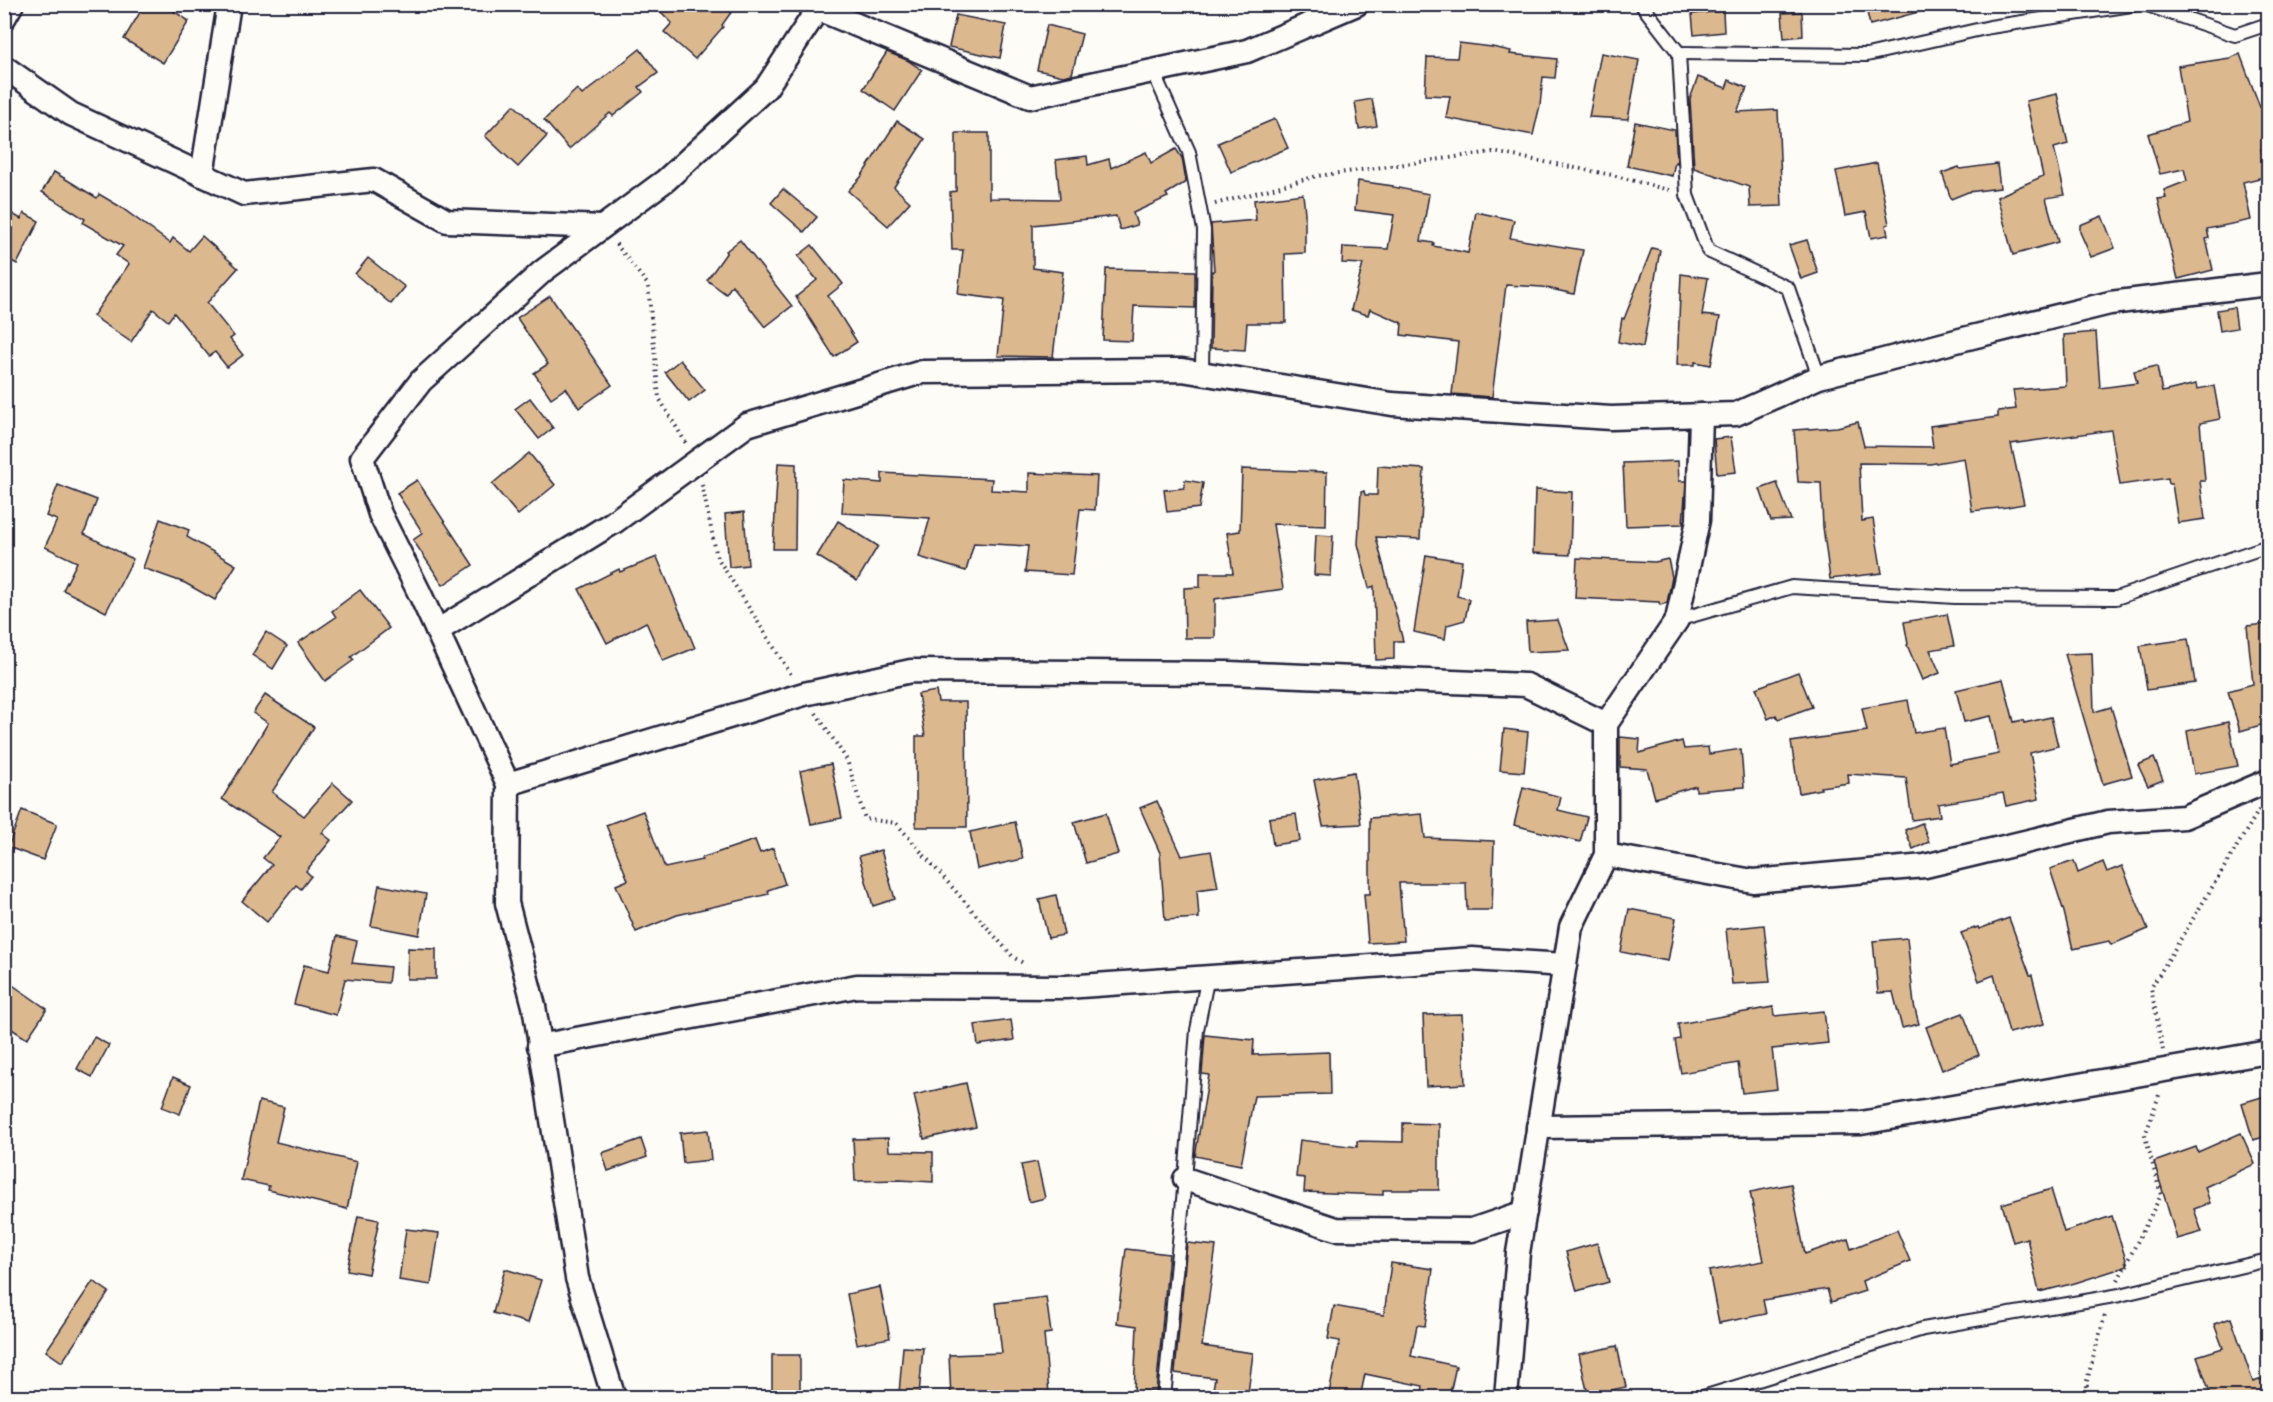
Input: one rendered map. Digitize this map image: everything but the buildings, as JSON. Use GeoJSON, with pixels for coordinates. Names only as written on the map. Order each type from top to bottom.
{"type":"FeatureCollection","features":[{"type":"Feature","properties":{"kind":"street"},"geometry":{"type":"LineString","coordinates":[[4,18],[12,4]]}},
{"type":"Feature","properties":{"kind":"street"},"geometry":{"type":"LineString","coordinates":[[202,175],[229,4]]}},
{"type":"Feature","properties":{"kind":"street"},"geometry":{"type":"LineString","coordinates":[[614,1398],[577,1278],[534,1005],[507,903],[508,784],[380,514],[362,458],[421,381],[543,271],[666,180],[766,88],[819,7],[1030,97],[1247,51],[1357,4]]}},
{"type":"Feature","properties":{"kind":"street"},"geometry":{"type":"LineString","coordinates":[[4,67],[71,114],[244,194],[374,180],[447,221],[602,227]]}},
{"type":"Feature","properties":{"kind":"street"},"geometry":{"type":"LineString","coordinates":[[437,631],[614,522],[747,425],[922,372],[1182,370],[1392,404],[1611,418],[1736,414],[1819,377],[2110,303],[2268,284]]}},
{"type":"Feature","properties":{"kind":"street"},"geometry":{"type":"LineString","coordinates":[[1506,1398],[1518,1253],[1571,927],[1606,855],[1606,724],[1677,620],[1698,520],[1701,416]]}},
{"type":"Feature","properties":{"kind":"street"},"geometry":{"type":"LineString","coordinates":[[508,784],[804,694],[911,671],[1229,673],[1526,685],[1606,724]]}},
{"type":"Feature","properties":{"kind":"street"},"geometry":{"type":"LineString","coordinates":[[1606,855],[1753,881],[1925,866],[2108,822],[2184,817],[2268,781]]}},
{"type":"Feature","properties":{"kind":"street"},"geometry":{"type":"LineString","coordinates":[[539,1046],[857,986],[1066,987],[1472,958],[1565,965]]}},
{"type":"Feature","properties":{"kind":"street"},"geometry":{"type":"LineString","coordinates":[[1538,1127],[1861,1123],[2268,1052]]}},
{"type":"Feature","properties":{"kind":"street"},"geometry":{"type":"LineString","coordinates":[[1185,1179],[1336,1229],[1472,1230],[1525,1212]]}},
{"type":"Feature","properties":{"kind":"lane"},"geometry":{"type":"LineString","coordinates":[[1641,4],[1679,52],[1687,195],[1708,251],[1788,288],[1819,377]]}},
{"type":"Feature","properties":{"kind":"lane"},"geometry":{"type":"LineString","coordinates":[[1679,52],[1867,56],[1990,27],[2138,4]]}},
{"type":"Feature","properties":{"kind":"lane"},"geometry":{"type":"LineString","coordinates":[[2144,4],[2235,36],[2268,24]]}},
{"type":"Feature","properties":{"kind":"lane"},"geometry":{"type":"LineString","coordinates":[[1153,71],[1189,152],[1204,230],[1202,373]]}},
{"type":"Feature","properties":{"kind":"lane"},"geometry":{"type":"LineString","coordinates":[[1677,620],[1792,587],[1955,597],[2116,598],[2268,546]]}},
{"type":"Feature","properties":{"kind":"lane"},"geometry":{"type":"LineString","coordinates":[[1164,1398],[1197,1030],[1208,976]]}},
{"type":"Feature","properties":{"kind":"lane"},"geometry":{"type":"LineString","coordinates":[[1700,1398],[1923,1329],[2120,1295],[2268,1260]]}},
{"type":"Feature","properties":{"kind":"path"},"geometry":{"type":"LineString","coordinates":[[1200,208],[1317,176],[1493,152],[1612,175],[1687,195]]}},
{"type":"Feature","properties":{"kind":"path"},"geometry":{"type":"LineString","coordinates":[[804,694],[847,760],[865,819],[896,823],[1013,957],[1031,967]]}}]}
